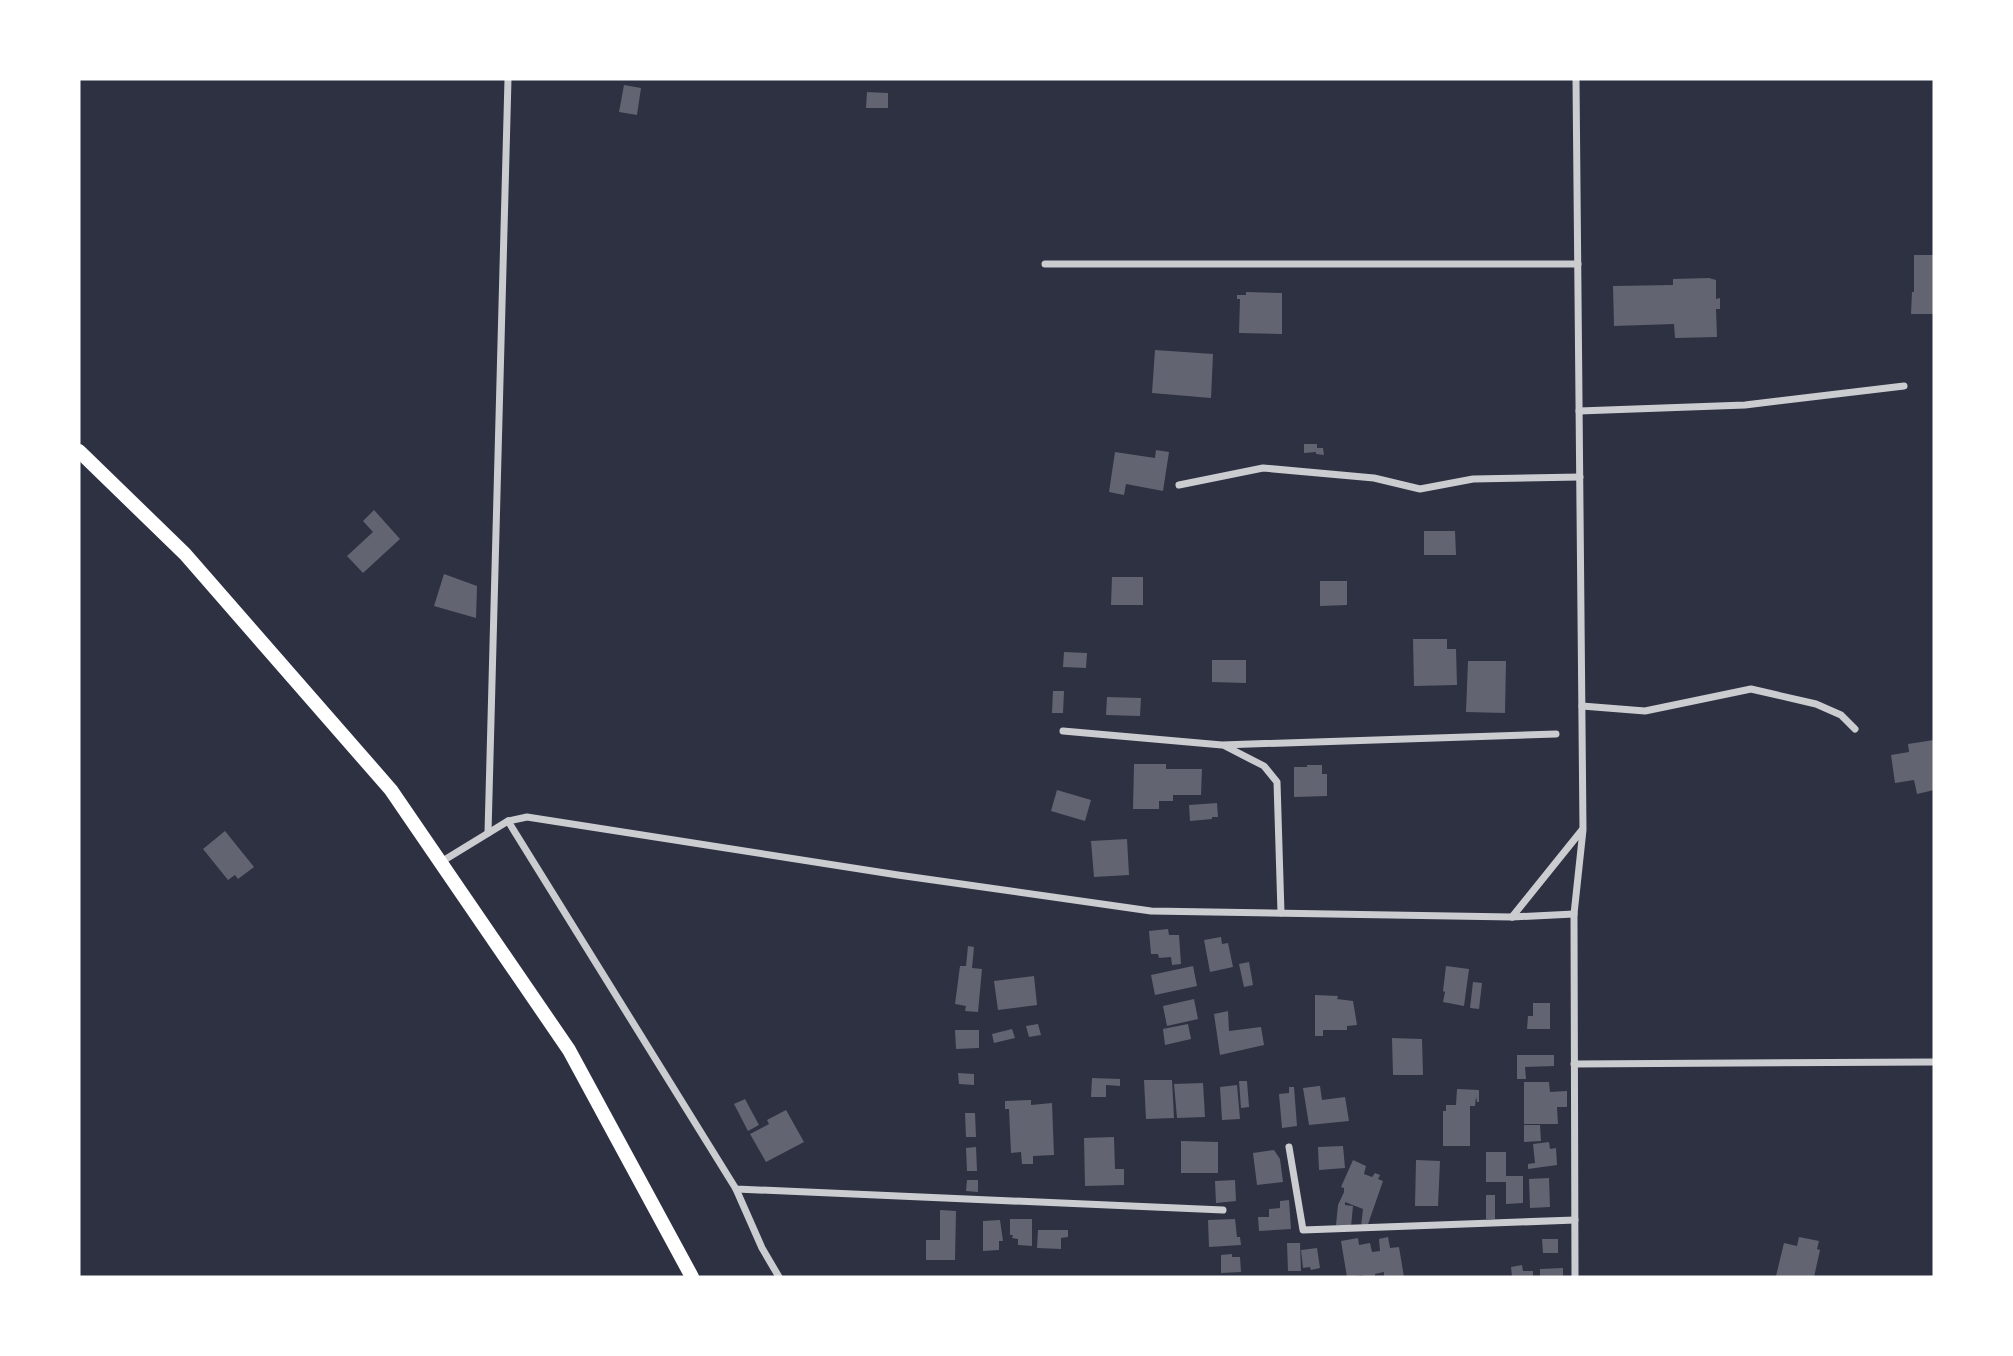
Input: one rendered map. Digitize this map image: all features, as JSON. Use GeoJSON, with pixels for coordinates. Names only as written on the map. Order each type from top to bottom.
{"type":"FeatureCollection","features":[{"type":"Feature","properties":{"kind":"main road"},"geometry":{"type":"LineString","coordinates":[[79,451],[185,554],[391,790],[569,1050],[692,1277]]}},
{"type":"Feature","properties":{"kind":"street"},"geometry":{"type":"LineString","coordinates":[[488,833],[508,79]]}},
{"type":"Feature","properties":{"kind":"street"},"geometry":{"type":"LineString","coordinates":[[1575,1277],[1574,914],[1583,830],[1576,79]]}},
{"type":"Feature","properties":{"kind":"street"},"geometry":{"type":"LineString","coordinates":[[1045,264],[1578,264]]}},
{"type":"Feature","properties":{"kind":"street"},"geometry":{"type":"LineString","coordinates":[[1579,411],[1745,405],[1904,386]]}},
{"type":"Feature","properties":{"kind":"street"},"geometry":{"type":"LineString","coordinates":[[1179,485],[1263,468],[1374,478],[1420,489],[1473,479],[1580,477]]}},
{"type":"Feature","properties":{"kind":"street"},"geometry":{"type":"LineString","coordinates":[[1582,706],[1645,711],[1751,689],[1816,704],[1841,715],[1855,729]]}},
{"type":"Feature","properties":{"kind":"street"},"geometry":{"type":"LineString","coordinates":[[1063,731],[1222,745],[1556,734]]}},
{"type":"Feature","properties":{"kind":"street"},"geometry":{"type":"LineString","coordinates":[[1222,745],[1264,766],[1277,782],[1281,913]]}},
{"type":"Feature","properties":{"kind":"street"},"geometry":{"type":"LineString","coordinates":[[441,863],[508,821],[527,817],[1151,911],[1512,917],[1574,914]]}},
{"type":"Feature","properties":{"kind":"street"},"geometry":{"type":"LineString","coordinates":[[508,821],[736,1189],[762,1248],[779,1277]]}},
{"type":"Feature","properties":{"kind":"street"},"geometry":{"type":"LineString","coordinates":[[1512,917],[1583,830]]}},
{"type":"Feature","properties":{"kind":"street"},"geometry":{"type":"LineString","coordinates":[[1574,1064],[1934,1062]]}},
{"type":"Feature","properties":{"kind":"street"},"geometry":{"type":"LineString","coordinates":[[1289,1147],[1303,1230],[1575,1220]]}},
{"type":"Feature","properties":{"kind":"street"},"geometry":{"type":"LineString","coordinates":[[736,1189],[1223,1210]]}},
{"type":"Feature","properties":{"kind":"building"},"geometry":{"type":"Polygon","coordinates":[[[624,85],[641,88],[637,115],[619,112],[624,85]]]}},
{"type":"Feature","properties":{"kind":"building"},"geometry":{"type":"Polygon","coordinates":[[[867,92],[888,93],[888,108],[866,108],[867,92]]]}},
{"type":"Feature","properties":{"kind":"building"},"geometry":{"type":"Polygon","coordinates":[[[1914,255],[1934,255],[1934,314],[1911,314],[1914,255]]]}},
{"type":"Feature","properties":{"kind":"building"},"geometry":{"type":"Polygon","coordinates":[[[1673,279],[1716,280],[1716,299],[1720,298],[1720,309],[1716,309],[1717,337],[1675,338],[1674,324],[1614,326],[1613,286],[1673,285],[1673,279]]]}},
{"type":"Feature","properties":{"kind":"building"},"geometry":{"type":"Polygon","coordinates":[[[1246,292],[1282,293],[1282,334],[1239,333],[1240,299],[1237,299],[1237,295],[1246,295],[1246,292]]]}},
{"type":"Feature","properties":{"kind":"building"},"geometry":{"type":"Polygon","coordinates":[[[1155,350],[1213,354],[1211,398],[1152,393],[1155,350]]]}},
{"type":"Feature","properties":{"kind":"building"},"geometry":{"type":"Polygon","coordinates":[[[1304,444],[1317,444],[1317,448],[1323,448],[1324,455],[1316,452],[1304,453],[1304,444]]]}},
{"type":"Feature","properties":{"kind":"building"},"geometry":{"type":"Polygon","coordinates":[[[1156,450],[1169,452],[1163,491],[1126,484],[1124,495],[1109,492],[1115,452],[1155,458],[1156,450]]]}},
{"type":"Feature","properties":{"kind":"building"},"geometry":{"type":"Polygon","coordinates":[[[374,510],[400,539],[363,573],[347,556],[373,532],[363,521],[374,510]]]}},
{"type":"Feature","properties":{"kind":"building"},"geometry":{"type":"Polygon","coordinates":[[[1424,531],[1455,531],[1456,555],[1424,555],[1424,531]]]}},
{"type":"Feature","properties":{"kind":"building"},"geometry":{"type":"Polygon","coordinates":[[[444,574],[477,586],[476,618],[434,606],[444,574]]]}},
{"type":"Feature","properties":{"kind":"building"},"geometry":{"type":"Polygon","coordinates":[[[1112,577],[1143,577],[1143,605],[1111,605],[1112,577]]]}},
{"type":"Feature","properties":{"kind":"building"},"geometry":{"type":"Polygon","coordinates":[[[1320,581],[1347,581],[1347,605],[1320,606],[1320,581]]]}},
{"type":"Feature","properties":{"kind":"building"},"geometry":{"type":"Polygon","coordinates":[[[1413,639],[1447,639],[1447,649],[1456,649],[1457,685],[1414,686],[1413,639]]]}},
{"type":"Feature","properties":{"kind":"building"},"geometry":{"type":"Polygon","coordinates":[[[1064,652],[1087,653],[1086,668],[1063,667],[1064,652]]]}},
{"type":"Feature","properties":{"kind":"building"},"geometry":{"type":"Polygon","coordinates":[[[1212,660],[1246,660],[1246,683],[1212,682],[1212,660]]]}},
{"type":"Feature","properties":{"kind":"building"},"geometry":{"type":"Polygon","coordinates":[[[1468,661],[1506,661],[1505,713],[1466,712],[1468,661]]]}},
{"type":"Feature","properties":{"kind":"building"},"geometry":{"type":"Polygon","coordinates":[[[1053,691],[1064,691],[1063,713],[1052,713],[1053,691]]]}},
{"type":"Feature","properties":{"kind":"building"},"geometry":{"type":"Polygon","coordinates":[[[1107,697],[1141,698],[1140,716],[1106,715],[1107,697]]]}},
{"type":"Feature","properties":{"kind":"building"},"geometry":{"type":"Polygon","coordinates":[[[1934,740],[1934,790],[1917,794],[1914,780],[1895,783],[1891,755],[1909,752],[1908,744],[1934,740]]]}},
{"type":"Feature","properties":{"kind":"building"},"geometry":{"type":"Polygon","coordinates":[[[1134,764],[1166,764],[1166,769],[1202,769],[1201,795],[1173,795],[1173,801],[1159,801],[1159,809],[1133,809],[1134,764]]]}},
{"type":"Feature","properties":{"kind":"building"},"geometry":{"type":"Polygon","coordinates":[[[1322,765],[1322,774],[1327,774],[1327,796],[1294,797],[1294,767],[1322,765]]]}},
{"type":"Feature","properties":{"kind":"building"},"geometry":{"type":"Polygon","coordinates":[[[1057,790],[1091,800],[1085,821],[1051,811],[1057,790]]]}},
{"type":"Feature","properties":{"kind":"building"},"geometry":{"type":"Polygon","coordinates":[[[1217,803],[1218,817],[1190,821],[1189,805],[1217,803]]]}},
{"type":"Feature","properties":{"kind":"building"},"geometry":{"type":"Polygon","coordinates":[[[225,831],[254,867],[238,879],[235,875],[228,880],[203,849],[225,831]]]}},
{"type":"Feature","properties":{"kind":"building"},"geometry":{"type":"Polygon","coordinates":[[[1127,839],[1129,875],[1094,877],[1091,841],[1127,839]]]}},
{"type":"Feature","properties":{"kind":"building"},"geometry":{"type":"Polygon","coordinates":[[[1168,929],[1169,935],[1179,935],[1181,964],[1172,965],[1171,957],[1159,958],[1158,954],[1151,954],[1149,931],[1168,929]]]}},
{"type":"Feature","properties":{"kind":"building"},"geometry":{"type":"Polygon","coordinates":[[[1221,937],[1222,944],[1228,943],[1233,967],[1210,972],[1204,940],[1221,937]]]}},
{"type":"Feature","properties":{"kind":"building"},"geometry":{"type":"Polygon","coordinates":[[[968,946],[974,947],[972,968],[982,969],[978,1012],[965,1011],[966,1006],[955,1004],[960,966],[966,966],[968,946]]]}},
{"type":"Feature","properties":{"kind":"building"},"geometry":{"type":"Polygon","coordinates":[[[1249,962],[1253,985],[1244,987],[1239,964],[1249,962]]]}},
{"type":"Feature","properties":{"kind":"building"},"geometry":{"type":"Polygon","coordinates":[[[1193,966],[1197,986],[1155,995],[1151,975],[1193,966]]]}},
{"type":"Feature","properties":{"kind":"building"},"geometry":{"type":"Polygon","coordinates":[[[1446,966],[1469,969],[1464,1006],[1443,1002],[1446,966]]]}},
{"type":"Feature","properties":{"kind":"building"},"geometry":{"type":"Polygon","coordinates":[[[1034,976],[1037,1005],[998,1010],[994,981],[1034,976]]]}},
{"type":"Feature","properties":{"kind":"building"},"geometry":{"type":"Polygon","coordinates":[[[1473,982],[1482,983],[1479,1009],[1470,1008],[1473,982]]]}},
{"type":"Feature","properties":{"kind":"building"},"geometry":{"type":"Polygon","coordinates":[[[1315,995],[1338,996],[1337,999],[1353,1001],[1357,1025],[1347,1026],[1347,1030],[1323,1030],[1323,1036],[1315,1036],[1315,995]]]}},
{"type":"Feature","properties":{"kind":"building"},"geometry":{"type":"Polygon","coordinates":[[[1194,999],[1198,1019],[1167,1026],[1163,1006],[1194,999]]]}},
{"type":"Feature","properties":{"kind":"building"},"geometry":{"type":"Polygon","coordinates":[[[1533,1003],[1550,1003],[1550,1029],[1527,1029],[1528,1016],[1533,1016],[1533,1003]]]}},
{"type":"Feature","properties":{"kind":"building"},"geometry":{"type":"Polygon","coordinates":[[[1228,1011],[1229,1031],[1261,1027],[1264,1045],[1220,1055],[1214,1014],[1228,1011]]]}},
{"type":"Feature","properties":{"kind":"building"},"geometry":{"type":"Polygon","coordinates":[[[1038,1024],[1041,1035],[1029,1037],[1026,1026],[1038,1024]]]}},
{"type":"Feature","properties":{"kind":"building"},"geometry":{"type":"Polygon","coordinates":[[[1188,1024],[1191,1039],[1165,1045],[1163,1029],[1188,1024]]]}},
{"type":"Feature","properties":{"kind":"building"},"geometry":{"type":"Polygon","coordinates":[[[1012,1029],[1015,1038],[994,1043],[992,1034],[1012,1029]]]}},
{"type":"Feature","properties":{"kind":"building"},"geometry":{"type":"Polygon","coordinates":[[[955,1030],[979,1030],[979,1048],[956,1049],[955,1030]]]}},
{"type":"Feature","properties":{"kind":"building"},"geometry":{"type":"Polygon","coordinates":[[[1392,1038],[1422,1039],[1423,1075],[1393,1075],[1392,1038]]]}},
{"type":"Feature","properties":{"kind":"building"},"geometry":{"type":"Polygon","coordinates":[[[1517,1055],[1554,1055],[1554,1066],[1525,1067],[1526,1079],[1517,1079],[1517,1055]]]}},
{"type":"Feature","properties":{"kind":"building"},"geometry":{"type":"Polygon","coordinates":[[[958,1073],[974,1074],[974,1085],[959,1084],[958,1073]]]}},
{"type":"Feature","properties":{"kind":"building"},"geometry":{"type":"Polygon","coordinates":[[[1092,1078],[1120,1079],[1120,1086],[1106,1085],[1106,1097],[1091,1097],[1092,1078]]]}},
{"type":"Feature","properties":{"kind":"building"},"geometry":{"type":"Polygon","coordinates":[[[1144,1080],[1172,1080],[1174,1118],[1146,1119],[1144,1080]]]}},
{"type":"Feature","properties":{"kind":"building"},"geometry":{"type":"Polygon","coordinates":[[[1239,1081],[1247,1081],[1249,1107],[1241,1108],[1239,1081]]]}},
{"type":"Feature","properties":{"kind":"building"},"geometry":{"type":"Polygon","coordinates":[[[1524,1082],[1549,1082],[1550,1092],[1567,1091],[1567,1107],[1557,1107],[1558,1124],[1524,1124],[1524,1082]]]}},
{"type":"Feature","properties":{"kind":"building"},"geometry":{"type":"Polygon","coordinates":[[[1203,1083],[1205,1117],[1177,1118],[1174,1084],[1203,1083]]]}},
{"type":"Feature","properties":{"kind":"building"},"geometry":{"type":"Polygon","coordinates":[[[1237,1085],[1240,1119],[1222,1120],[1220,1087],[1237,1085]]]}},
{"type":"Feature","properties":{"kind":"building"},"geometry":{"type":"Polygon","coordinates":[[[1320,1086],[1322,1100],[1345,1097],[1349,1121],[1309,1125],[1303,1088],[1320,1086]]]}},
{"type":"Feature","properties":{"kind":"building"},"geometry":{"type":"Polygon","coordinates":[[[1289,1087],[1294,1087],[1297,1126],[1282,1128],[1279,1094],[1289,1093],[1289,1087]]]}},
{"type":"Feature","properties":{"kind":"building"},"geometry":{"type":"Polygon","coordinates":[[[1457,1089],[1479,1090],[1479,1102],[1476,1097],[1475,1106],[1470,1106],[1470,1146],[1443,1146],[1443,1111],[1446,1111],[1446,1105],[1456,1105],[1457,1089]]]}},
{"type":"Feature","properties":{"kind":"building"},"geometry":{"type":"Polygon","coordinates":[[[745,1099],[759,1125],[748,1131],[734,1104],[745,1099]]]}},
{"type":"Feature","properties":{"kind":"building"},"geometry":{"type":"Polygon","coordinates":[[[1031,1100],[1031,1105],[1052,1103],[1054,1155],[1033,1156],[1033,1164],[1022,1164],[1021,1152],[1011,1153],[1009,1109],[1005,1109],[1005,1101],[1031,1100]]]}},
{"type":"Feature","properties":{"kind":"building"},"geometry":{"type":"Polygon","coordinates":[[[786,1110],[804,1142],[766,1162],[750,1134],[769,1124],[767,1120],[786,1110]]]}},
{"type":"Feature","properties":{"kind":"building"},"geometry":{"type":"Polygon","coordinates":[[[965,1113],[975,1113],[976,1137],[966,1137],[965,1113]]]}},
{"type":"Feature","properties":{"kind":"building"},"geometry":{"type":"Polygon","coordinates":[[[1524,1125],[1540,1125],[1541,1141],[1524,1142],[1524,1125]]]}},
{"type":"Feature","properties":{"kind":"building"},"geometry":{"type":"Polygon","coordinates":[[[1114,1137],[1115,1169],[1124,1169],[1124,1185],[1085,1186],[1084,1138],[1114,1137]]]}},
{"type":"Feature","properties":{"kind":"building"},"geometry":{"type":"Polygon","coordinates":[[[1181,1141],[1218,1142],[1218,1173],[1181,1173],[1181,1141]]]}},
{"type":"Feature","properties":{"kind":"building"},"geometry":{"type":"Polygon","coordinates":[[[1549,1142],[1550,1149],[1556,1148],[1557,1165],[1528,1169],[1528,1164],[1535,1163],[1533,1144],[1549,1142]]]}},
{"type":"Feature","properties":{"kind":"building"},"geometry":{"type":"Polygon","coordinates":[[[1343,1146],[1345,1168],[1319,1170],[1318,1147],[1343,1146]]]}},
{"type":"Feature","properties":{"kind":"building"},"geometry":{"type":"Polygon","coordinates":[[[976,1147],[977,1171],[967,1171],[966,1148],[976,1147]]]}},
{"type":"Feature","properties":{"kind":"building"},"geometry":{"type":"Polygon","coordinates":[[[1274,1150],[1280,1159],[1283,1182],[1257,1185],[1253,1153],[1274,1150]]]}},
{"type":"Feature","properties":{"kind":"building"},"geometry":{"type":"Polygon","coordinates":[[[1486,1152],[1506,1152],[1506,1176],[1523,1176],[1523,1203],[1506,1204],[1506,1182],[1486,1182],[1486,1152]]]}},
{"type":"Feature","properties":{"kind":"building"},"geometry":{"type":"Polygon","coordinates":[[[1353,1160],[1366,1166],[1364,1174],[1372,1177],[1375,1173],[1380,1175],[1378,1179],[1383,1181],[1367,1227],[1361,1227],[1363,1209],[1345,1202],[1345,1205],[1353,1206],[1351,1227],[1336,1225],[1338,1205],[1344,1192],[1341,1187],[1353,1160]]]}},
{"type":"Feature","properties":{"kind":"building"},"geometry":{"type":"Polygon","coordinates":[[[1416,1160],[1440,1161],[1438,1206],[1415,1206],[1416,1160]]]}},
{"type":"Feature","properties":{"kind":"building"},"geometry":{"type":"Polygon","coordinates":[[[1549,1178],[1550,1207],[1530,1208],[1529,1179],[1549,1178]]]}},
{"type":"Feature","properties":{"kind":"building"},"geometry":{"type":"Polygon","coordinates":[[[967,1180],[978,1180],[978,1192],[966,1191],[967,1180]]]}},
{"type":"Feature","properties":{"kind":"building"},"geometry":{"type":"Polygon","coordinates":[[[1235,1180],[1236,1201],[1216,1203],[1215,1181],[1235,1180]]]}},
{"type":"Feature","properties":{"kind":"building"},"geometry":{"type":"Polygon","coordinates":[[[1486,1195],[1495,1195],[1495,1219],[1486,1219],[1486,1195]]]}},
{"type":"Feature","properties":{"kind":"building"},"geometry":{"type":"Polygon","coordinates":[[[1289,1200],[1291,1229],[1259,1231],[1258,1217],[1269,1217],[1269,1209],[1280,1208],[1280,1201],[1289,1200]]]}},
{"type":"Feature","properties":{"kind":"building"},"geometry":{"type":"Polygon","coordinates":[[[940,1210],[956,1211],[955,1260],[926,1260],[926,1240],[940,1240],[940,1210]]]}},
{"type":"Feature","properties":{"kind":"building"},"geometry":{"type":"Polygon","coordinates":[[[1010,1219],[1032,1219],[1032,1246],[1018,1245],[1018,1239],[1012,1238],[1010,1219]]]}},
{"type":"Feature","properties":{"kind":"building"},"geometry":{"type":"Polygon","coordinates":[[[1235,1219],[1241,1245],[1209,1247],[1208,1220],[1235,1219]]]}},
{"type":"Feature","properties":{"kind":"building"},"geometry":{"type":"Polygon","coordinates":[[[1000,1220],[1003,1241],[999,1241],[999,1250],[983,1251],[983,1221],[1000,1220]]]}},
{"type":"Feature","properties":{"kind":"building"},"geometry":{"type":"Polygon","coordinates":[[[1038,1230],[1068,1230],[1068,1237],[1061,1238],[1061,1249],[1037,1248],[1038,1230]]]}},
{"type":"Feature","properties":{"kind":"building"},"geometry":{"type":"Polygon","coordinates":[[[1388,1237],[1390,1248],[1399,1247],[1404,1277],[1384,1277],[1384,1272],[1375,1274],[1375,1277],[1347,1277],[1341,1241],[1358,1238],[1359,1245],[1370,1243],[1372,1252],[1380,1251],[1379,1239],[1388,1237]]]}},
{"type":"Feature","properties":{"kind":"building"},"geometry":{"type":"Polygon","coordinates":[[[1799,1237],[1819,1241],[1817,1249],[1820,1250],[1814,1277],[1776,1276],[1784,1243],[1797,1246],[1799,1237]]]}},
{"type":"Feature","properties":{"kind":"building"},"geometry":{"type":"Polygon","coordinates":[[[1542,1239],[1558,1239],[1558,1253],[1543,1253],[1542,1239]]]}},
{"type":"Feature","properties":{"kind":"building"},"geometry":{"type":"Polygon","coordinates":[[[1287,1243],[1300,1243],[1301,1271],[1288,1271],[1287,1243]]]}},
{"type":"Feature","properties":{"kind":"building"},"geometry":{"type":"Polygon","coordinates":[[[1317,1248],[1320,1268],[1303,1268],[1301,1250],[1317,1248]]]}},
{"type":"Feature","properties":{"kind":"building"},"geometry":{"type":"Polygon","coordinates":[[[1232,1254],[1232,1257],[1240,1257],[1241,1272],[1221,1273],[1221,1255],[1232,1254]]]}},
{"type":"Feature","properties":{"kind":"building"},"geometry":{"type":"Polygon","coordinates":[[[1522,1265],[1523,1271],[1533,1271],[1533,1277],[1512,1277],[1511,1267],[1522,1265]]]}},
{"type":"Feature","properties":{"kind":"building"},"geometry":{"type":"Polygon","coordinates":[[[1563,1268],[1563,1277],[1540,1277],[1540,1269],[1563,1268]]]}}]}
